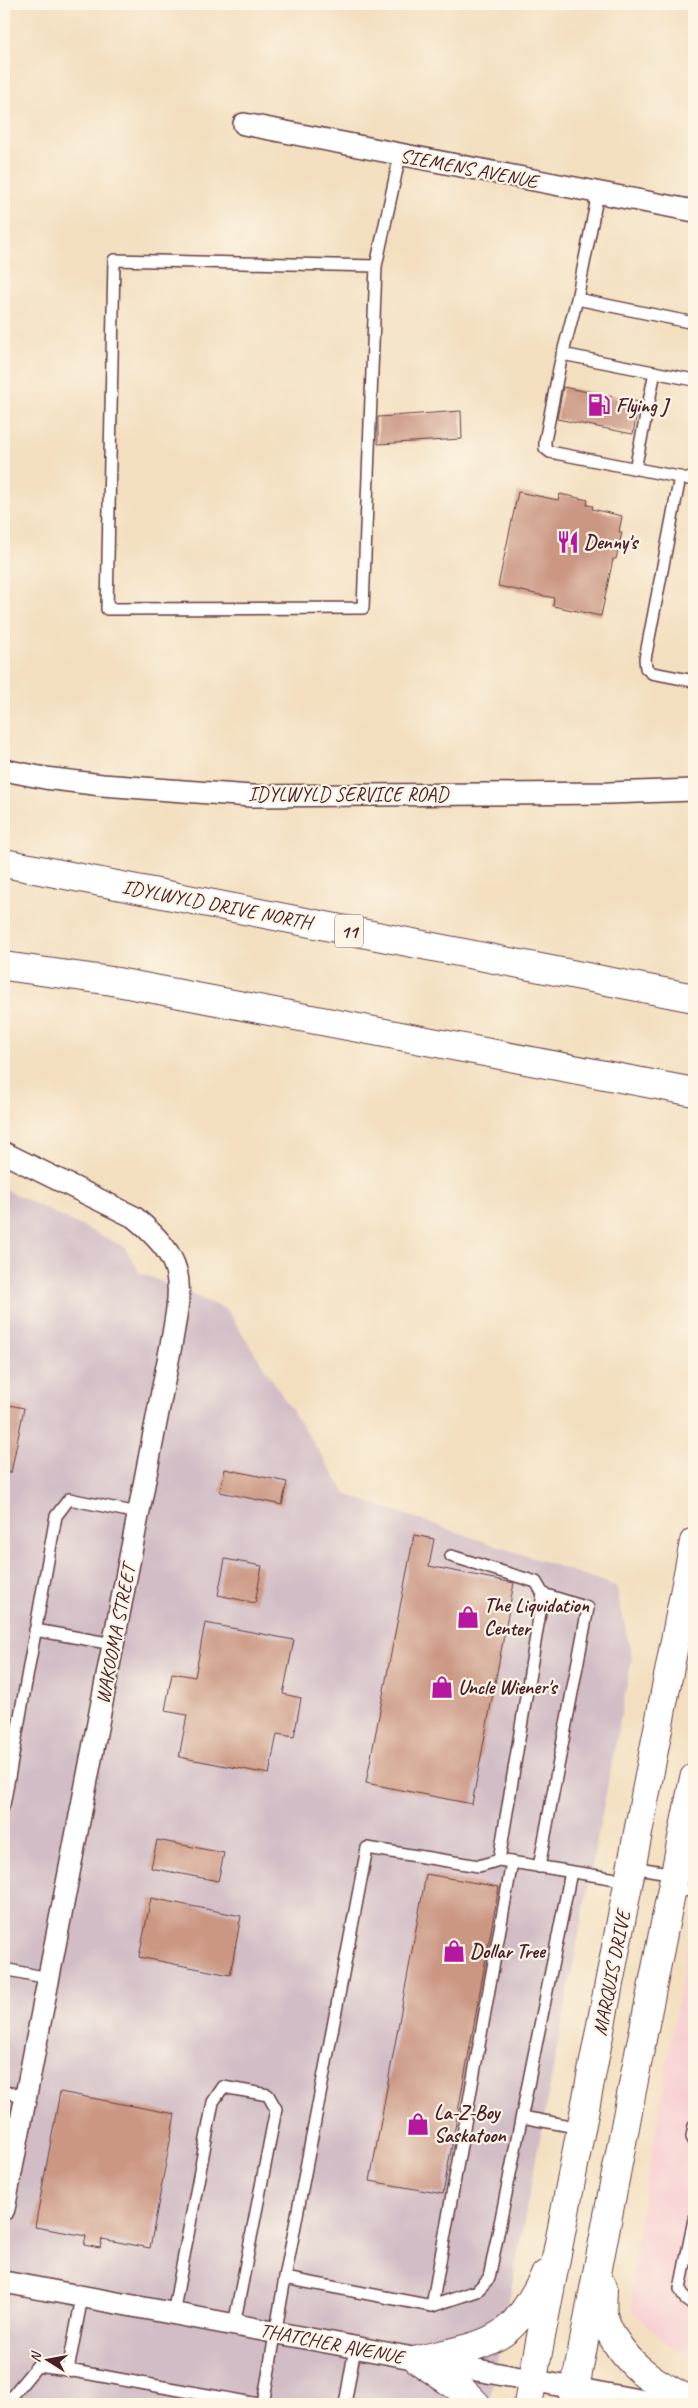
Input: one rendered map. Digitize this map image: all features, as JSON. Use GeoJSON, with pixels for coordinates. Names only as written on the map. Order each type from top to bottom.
{"type":"FeatureCollection","features":[{"type":"Feature","properties":{"kind":"main road","name":"IDYLWYLD DRIVE NORTH"},"geometry":{"type":"LineString","coordinates":[[4,863],[694,998]]}},
{"type":"Feature","properties":{"kind":"main road"},"geometry":{"type":"LineString","coordinates":[[4,966],[112,981],[694,1092]]}},
{"type":"Feature","properties":{"kind":"main road","name":"MARQUIS DRIVE"},"geometry":{"type":"LineString","coordinates":[[530,2393],[694,1542]]}},
{"type":"Feature","properties":{"kind":"main road"},"geometry":{"type":"LineString","coordinates":[[574,2397],[603,2248],[688,1877],[694,1778]]}},
{"type":"Feature","properties":{"kind":"main road"},"geometry":{"type":"LineString","coordinates":[[603,2248],[604,2316],[616,2340],[630,2362],[649,2379],[694,2402]]}},
{"type":"Feature","properties":{"kind":"main road"},"geometry":{"type":"LineString","coordinates":[[418,2360],[482,2343],[504,2332],[530,2303],[557,2254]]}},
{"type":"Feature","properties":{"kind":"main road"},"geometry":{"type":"LineString","coordinates":[[418,2360],[462,2390],[476,2404]]}},
{"type":"Feature","properties":{"kind":"street","name":"SIEMENS AVENUE"},"geometry":{"type":"LineString","coordinates":[[244,124],[694,211]]}},
{"type":"Feature","properties":{"kind":"street","name":"IDYLWYLD SERVICE ROAD"},"geometry":{"type":"LineString","coordinates":[[4,770],[46,778],[102,785],[251,796],[608,793],[694,790]]}},
{"type":"Feature","properties":{"kind":"street","name":"WAKOOMA STREET"},"geometry":{"type":"LineString","coordinates":[[4,1153],[134,1216],[169,1251],[179,1278],[176,1316],[26,2096],[9,2152],[4,2209]]}},
{"type":"Feature","properties":{"kind":"street","name":"THATCHER AVENUE"},"geometry":{"type":"LineString","coordinates":[[4,2282],[418,2360],[530,2393],[660,2404]]}},
{"type":"Feature","properties":{"kind":"lane"},"geometry":{"type":"LineString","coordinates":[[376,266],[114,260],[107,609],[363,608],[376,266],[400,154]]}},
{"type":"Feature","properties":{"kind":"lane"},"geometry":{"type":"LineString","coordinates":[[598,193],[577,299],[562,354],[545,448],[550,452],[694,480]]}},
{"type":"Feature","properties":{"kind":"lane"},"geometry":{"type":"LineString","coordinates":[[577,299],[694,323]]}},
{"type":"Feature","properties":{"kind":"lane"},"geometry":{"type":"LineString","coordinates":[[562,354],[694,380]]}},
{"type":"Feature","properties":{"kind":"lane"},"geometry":{"type":"LineString","coordinates":[[635,469],[655,372]]}},
{"type":"Feature","properties":{"kind":"lane"},"geometry":{"type":"LineString","coordinates":[[680,477],[644,659],[646,668],[652,672],[694,681]]}},
{"type":"Feature","properties":{"kind":"lane"},"geometry":{"type":"LineString","coordinates":[[4,1805],[56,1516],[69,1499],[138,1513]]}},
{"type":"Feature","properties":{"kind":"lane"},"geometry":{"type":"LineString","coordinates":[[451,1556],[536,1582],[543,1594],[499,1860]]}},
{"type":"Feature","properties":{"kind":"lane"},"geometry":{"type":"LineString","coordinates":[[538,1867],[588,1608],[543,1594]]}},
{"type":"Feature","properties":{"kind":"lane"},"geometry":{"type":"LineString","coordinates":[[35,1630],[113,1644]]}},
{"type":"Feature","properties":{"kind":"lane"},"geometry":{"type":"LineString","coordinates":[[263,2404],[285,2278],[367,1848],[479,1866],[499,1860],[571,1872],[688,1877]]}},
{"type":"Feature","properties":{"kind":"lane"},"geometry":{"type":"LineString","coordinates":[[432,2306],[512,1862]]}},
{"type":"Feature","properties":{"kind":"lane"},"geometry":{"type":"LineString","coordinates":[[285,2278],[432,2306],[477,2290],[489,2278],[571,1872]]}},
{"type":"Feature","properties":{"kind":"lane"},"geometry":{"type":"LineString","coordinates":[[4,1969],[48,1978]]}},
{"type":"Feature","properties":{"kind":"lane"},"geometry":{"type":"LineString","coordinates":[[173,2314],[213,2102],[223,2087],[268,2094],[276,2109],[234,2325]]}},
{"type":"Feature","properties":{"kind":"lane"},"geometry":{"type":"LineString","coordinates":[[4,2092],[26,2096]]}},
{"type":"Feature","properties":{"kind":"lane"},"geometry":{"type":"LineString","coordinates":[[522,2116],[581,2128]]}},
{"type":"Feature","properties":{"kind":"lane"},"geometry":{"type":"LineString","coordinates":[[694,2126],[692,2137],[694,2141]]}},
{"type":"Feature","properties":{"kind":"lane"},"geometry":{"type":"LineString","coordinates":[[694,2218],[680,2289],[686,2300],[694,2306]]}},
{"type":"Feature","properties":{"kind":"lane"},"geometry":{"type":"LineString","coordinates":[[68,2370],[82,2297]]}},
{"type":"Feature","properties":{"kind":"lane"},"geometry":{"type":"LineString","coordinates":[[345,2404],[355,2348]]}},
{"type":"Feature","properties":{"kind":"lane"},"geometry":{"type":"LineString","coordinates":[[12,2404],[14,2395],[37,2366],[68,2370],[241,2403],[258,2404]]}},
{"type":"Feature","properties":{"kind":"shaded area"},"geometry":{"type":"Polygon","coordinates":[[[4,1189],[125,1247],[139,1272],[227,1310],[347,1495],[616,1586],[632,1658],[489,2404],[4,2404],[4,1189]]]}},
{"type":"Feature","properties":{"kind":"shaded area"},"geometry":{"type":"Polygon","coordinates":[[[694,1905],[694,2358],[667,2344],[632,2311],[633,2261],[694,1905]]]}},
{"type":"Feature","properties":{"kind":"building"},"geometry":{"type":"Polygon","coordinates":[[[563,387],[639,402],[633,434],[557,419],[563,387]]]}},
{"type":"Feature","properties":{"kind":"building"},"geometry":{"type":"Polygon","coordinates":[[[461,411],[462,439],[378,444],[378,417],[461,411]]]}},
{"type":"Feature","properties":{"kind":"building"},"geometry":{"type":"Polygon","coordinates":[[[518,492],[558,500],[560,494],[588,500],[587,505],[593,506],[592,509],[622,516],[619,532],[622,532],[616,559],[613,559],[601,616],[553,606],[554,598],[498,586],[518,492]]]}},
{"type":"Feature","properties":{"kind":"building"},"geometry":{"type":"Polygon","coordinates":[[[4,1404],[24,1408],[11,1473],[4,1472],[4,1404]]]}},
{"type":"Feature","properties":{"kind":"building"},"geometry":{"type":"Polygon","coordinates":[[[225,1469],[287,1482],[282,1505],[220,1492],[225,1469]]]}},
{"type":"Feature","properties":{"kind":"building"},"geometry":{"type":"Polygon","coordinates":[[[414,1535],[434,1539],[429,1566],[514,1583],[472,1804],[366,1783],[414,1535]]]}},
{"type":"Feature","properties":{"kind":"building"},"geometry":{"type":"Polygon","coordinates":[[[225,1559],[262,1566],[255,1603],[218,1595],[225,1559]]]}},
{"type":"Feature","properties":{"kind":"building"},"geometry":{"type":"Polygon","coordinates":[[[205,1623],[294,1640],[283,1694],[301,1698],[294,1737],[277,1734],[269,1774],[179,1757],[187,1715],[165,1711],[172,1673],[195,1677],[205,1623]]]}},
{"type":"Feature","properties":{"kind":"building"},"geometry":{"type":"Polygon","coordinates":[[[157,1840],[224,1853],[218,1881],[151,1868],[157,1840]]]}},
{"type":"Feature","properties":{"kind":"building"},"geometry":{"type":"Polygon","coordinates":[[[426,1874],[499,1887],[443,2194],[370,2181],[426,1874]]]}},
{"type":"Feature","properties":{"kind":"building"},"geometry":{"type":"Polygon","coordinates":[[[151,1898],[241,1916],[230,1975],[139,1957],[151,1898]]]}},
{"type":"Feature","properties":{"kind":"building"},"geometry":{"type":"Polygon","coordinates":[[[60,2092],[175,2114],[150,2248],[102,2239],[100,2248],[84,2245],[86,2236],[35,2227],[60,2092]]]}},
{"type":"Feature","properties":{"kind":"place","name":"Flying J"},"geometry":{"type":"Point","coordinates":[599,405]}},
{"type":"Feature","properties":{"kind":"place","name":"Denny's"},"geometry":{"type":"Point","coordinates":[568,542]}},
{"type":"Feature","properties":{"kind":"place","name":"The Liquidation Center"},"geometry":{"type":"Point","coordinates":[468,1617]}},
{"type":"Feature","properties":{"kind":"place","name":"Uncle Wiener's"},"geometry":{"type":"Point","coordinates":[442,1687]}},
{"type":"Feature","properties":{"kind":"place","name":"Dollar Tree"},"geometry":{"type":"Point","coordinates":[454,1951]}},
{"type":"Feature","properties":{"kind":"place","name":"La-Z-Boy Saskatoon"},"geometry":{"type":"Point","coordinates":[418,2124]}}]}
